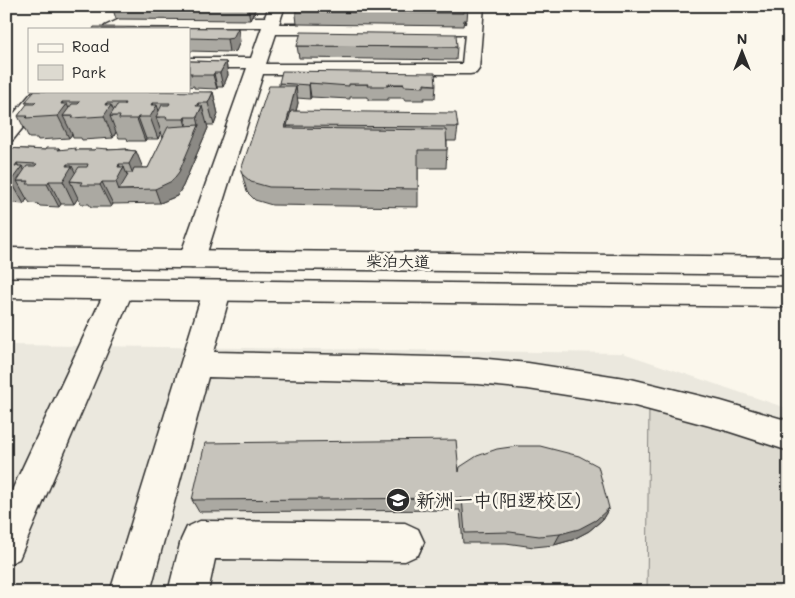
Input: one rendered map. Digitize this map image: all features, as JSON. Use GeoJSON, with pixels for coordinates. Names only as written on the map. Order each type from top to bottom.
{"type":"FeatureCollection","features":[{"type":"Feature","properties":{"kind":"main road"},"geometry":{"type":"LineString","coordinates":[[190,63],[257,66],[470,69],[476,6]]}},
{"type":"Feature","properties":{"kind":"main road"},"geometry":{"type":"LineString","coordinates":[[97,28],[109,21],[271,23],[474,29]]}},
{"type":"Feature","properties":{"kind":"main road"},"geometry":{"type":"LineString","coordinates":[[190,35],[271,23]]}},
{"type":"Feature","properties":{"kind":"main road"},"geometry":{"type":"LineString","coordinates":[[192,259],[271,23]]}},
{"type":"Feature","properties":{"kind":"main road"},"geometry":{"type":"LineString","coordinates":[[6,136],[45,97]]}},
{"type":"Feature","properties":{"kind":"main road","name":"柴泊大道"},"geometry":{"type":"LineString","coordinates":[[6,257],[789,266]]}},
{"type":"Feature","properties":{"kind":"main road","name":"柴泊大道"},"geometry":{"type":"LineString","coordinates":[[6,288],[789,297]]}},
{"type":"Feature","properties":{"kind":"main road"},"geometry":{"type":"LineString","coordinates":[[6,546],[120,290]]}},
{"type":"Feature","properties":{"kind":"main road"},"geometry":{"type":"LineString","coordinates":[[130,592],[217,291]]}},
{"type":"Feature","properties":{"kind":"main road"},"geometry":{"type":"LineString","coordinates":[[196,364],[478,371],[528,376],[640,394],[721,415],[789,436]]}},
{"type":"Feature","properties":{"kind":"main road"},"geometry":{"type":"LineString","coordinates":[[188,592],[200,540],[405,542]]}},
{"type":"Feature","properties":{"kind":"shaded area","name":"新洲一中(阳逻校区)"},"geometry":{"type":"Polygon","coordinates":[[[6,345],[623,353],[789,409],[789,592],[6,592],[6,345]]]}},
{"type":"Feature","properties":{"kind":"green space"},"geometry":{"type":"Polygon","coordinates":[[[649,406],[789,442],[789,592],[647,592],[649,406]]]}},
{"type":"Feature","properties":{"kind":"building"},"geometry":{"type":"Polygon","coordinates":[[[112,6],[249,6],[248,8],[112,6]]]}},
{"type":"Feature","properties":{"kind":"building"},"geometry":{"type":"Polygon","coordinates":[[[298,6],[468,6],[468,8],[464,8],[464,13],[296,12],[298,6]]]}},
{"type":"Feature","properties":{"kind":"building"},"geometry":{"type":"Polygon","coordinates":[[[94,27],[238,28],[233,38],[227,39],[190,38],[190,28],[94,27]]]}},
{"type":"Feature","properties":{"kind":"building"},"geometry":{"type":"Polygon","coordinates":[[[301,32],[456,34],[457,47],[297,46],[301,32]]]}},
{"type":"Feature","properties":{"kind":"building"},"geometry":{"type":"Polygon","coordinates":[[[190,61],[226,62],[220,73],[214,73],[213,75],[191,75],[192,73],[190,73],[190,61]]]}},
{"type":"Feature","properties":{"kind":"building"},"geometry":{"type":"Polygon","coordinates":[[[282,71],[435,73],[436,85],[424,84],[424,87],[404,86],[404,84],[367,86],[368,84],[349,84],[349,86],[279,83],[282,71]]]}},
{"type":"Feature","properties":{"kind":"building"},"geometry":{"type":"Polygon","coordinates":[[[269,86],[296,86],[285,128],[446,130],[447,150],[418,150],[418,189],[269,187],[251,182],[242,174],[241,170],[269,86]]]}},
{"type":"Feature","properties":{"kind":"building"},"geometry":{"type":"Polygon","coordinates":[[[34,92],[213,92],[208,103],[198,103],[196,106],[202,106],[197,117],[185,117],[184,119],[156,117],[162,105],[169,105],[170,103],[152,103],[151,105],[157,105],[150,117],[138,117],[137,119],[119,119],[120,116],[110,116],[117,105],[124,105],[125,103],[106,103],[105,105],[111,105],[104,116],[72,118],[74,116],[63,116],[72,104],[80,102],[62,102],[61,104],[67,104],[58,116],[26,118],[28,116],[18,116],[27,104],[34,104],[36,102],[25,102],[34,92]]]}},
{"type":"Feature","properties":{"kind":"building"},"geometry":{"type":"Polygon","coordinates":[[[291,111],[456,113],[458,127],[287,126],[291,111]]]}},
{"type":"Feature","properties":{"kind":"building"},"geometry":{"type":"Polygon","coordinates":[[[199,125],[179,172],[172,181],[155,189],[119,190],[128,175],[126,173],[132,173],[134,168],[148,168],[168,127],[199,125]]]}},
{"type":"Feature","properties":{"kind":"building"},"geometry":{"type":"Polygon","coordinates":[[[6,148],[45,150],[46,148],[59,148],[58,150],[76,148],[75,150],[94,150],[96,148],[136,151],[129,164],[119,164],[118,167],[124,167],[116,182],[102,182],[100,185],[80,185],[82,182],[70,181],[79,167],[87,167],[88,164],[67,164],[66,166],[72,166],[63,181],[49,181],[47,184],[27,184],[29,181],[17,181],[27,166],[35,166],[37,164],[17,163],[15,166],[22,166],[11,181],[6,181],[6,148]]]}},
{"type":"Feature","properties":{"kind":"building"},"geometry":{"type":"Polygon","coordinates":[[[456,440],[459,472],[460,467],[477,456],[497,449],[518,446],[540,446],[579,456],[598,466],[609,508],[596,520],[579,529],[560,534],[539,536],[510,532],[465,533],[462,498],[192,500],[205,443],[456,440]]]}},
{"type":"Feature","properties":{"kind":"place","name":"新洲一中(阳逻校区)"},"geometry":{"type":"Point","coordinates":[398,500]}}]}
